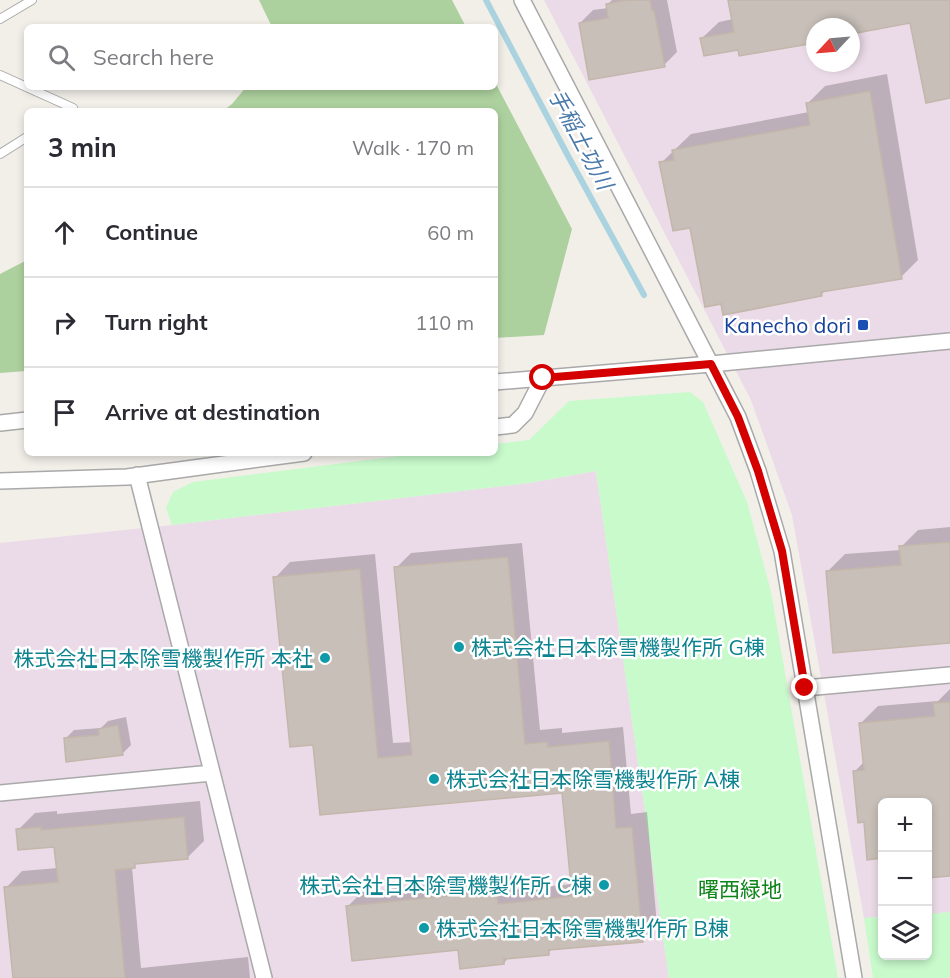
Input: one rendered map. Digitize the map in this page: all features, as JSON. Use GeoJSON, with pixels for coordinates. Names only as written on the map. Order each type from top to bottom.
{"type":"FeatureCollection","features":[{"type":"Feature","properties":{"kind":"street"},"geometry":{"type":"LineString","coordinates":[[522,0],[738,417],[758,471],[782,551],[854,978]]}},
{"type":"Feature","properties":{"kind":"street"},"geometry":{"type":"LineString","coordinates":[[498,382],[950,341]]}},
{"type":"Feature","properties":{"kind":"street"},"geometry":{"type":"LineString","coordinates":[[498,427],[513,425],[525,413],[543,378]]}},
{"type":"Feature","properties":{"kind":"street"},"geometry":{"type":"LineString","coordinates":[[0,423],[24,420]]}},
{"type":"Feature","properties":{"kind":"street"},"geometry":{"type":"LineString","coordinates":[[0,481],[136,475],[281,456]]}},
{"type":"Feature","properties":{"kind":"street"},"geometry":{"type":"LineString","coordinates":[[136,475],[264,978]]}},
{"type":"Feature","properties":{"kind":"street"},"geometry":{"type":"LineString","coordinates":[[805,688],[950,675]]}},
{"type":"Feature","properties":{"kind":"street"},"geometry":{"type":"LineString","coordinates":[[0,794],[212,773]]}},
{"type":"Feature","properties":{"kind":"lane"},"geometry":{"type":"LineString","coordinates":[[0,19],[32,0]]}},
{"type":"Feature","properties":{"kind":"lane"},"geometry":{"type":"LineString","coordinates":[[0,75],[24,86]]}},
{"type":"Feature","properties":{"kind":"lane"},"geometry":{"type":"LineString","coordinates":[[33,90],[73,108]]}},
{"type":"Feature","properties":{"kind":"lane"},"geometry":{"type":"LineString","coordinates":[[0,153],[24,139]]}},
{"type":"Feature","properties":{"kind":"shaded area"},"geometry":{"type":"Polygon","coordinates":[[[544,0],[950,0],[950,912],[932,914],[932,798],[878,798],[878,917],[864,918],[792,515],[751,400],[544,0]]]}},
{"type":"Feature","properties":{"kind":"shaded area"},"geometry":{"type":"Polygon","coordinates":[[[596,471],[669,978],[0,978],[0,543],[529,483],[596,471]]]}},
{"type":"Feature","properties":{"kind":"green space"},"geometry":{"type":"Polygon","coordinates":[[[259,0],[452,0],[464,24],[271,24],[259,0]]]}},
{"type":"Feature","properties":{"kind":"green space"},"geometry":{"type":"Polygon","coordinates":[[[498,88],[572,229],[544,335],[498,338],[498,108],[227,108],[244,90],[498,90],[498,88]]]}},
{"type":"Feature","properties":{"kind":"green space"},"geometry":{"type":"Polygon","coordinates":[[[24,262],[24,371],[0,373],[0,274],[24,262]]]}},
{"type":"Feature","properties":{"kind":"green space","name":"曙西緑地"},"geometry":{"type":"Polygon","coordinates":[[[690,392],[703,402],[747,502],[771,592],[838,978],[669,978],[596,471],[529,483],[172,525],[166,508],[173,492],[193,482],[399,456],[498,456],[498,444],[529,440],[569,401],[690,392]]]}},
{"type":"Feature","properties":{"kind":"green space"},"geometry":{"type":"Polygon","coordinates":[[[950,912],[950,978],[873,978],[864,918],[878,917],[878,960],[932,960],[932,914],[950,912]]]}},
{"type":"Feature","properties":{"kind":"building"},"geometry":{"type":"Polygon","coordinates":[[[627,0],[650,0],[665,67],[589,80],[579,23],[608,18],[606,4],[627,0]]]}},
{"type":"Feature","properties":{"kind":"building"},"geometry":{"type":"Polygon","coordinates":[[[728,0],[950,0],[950,98],[926,103],[910,23],[860,32],[860,18],[806,18],[806,45],[739,56],[738,50],[704,56],[700,38],[734,32],[728,0]]]}},
{"type":"Feature","properties":{"kind":"building"},"geometry":{"type":"Polygon","coordinates":[[[870,91],[902,279],[821,292],[822,296],[723,315],[721,304],[705,307],[690,228],[673,231],[659,162],[674,160],[672,150],[810,125],[806,103],[870,91]]]}},
{"type":"Feature","properties":{"kind":"building"},"geometry":{"type":"Polygon","coordinates":[[[950,542],[950,643],[833,653],[826,571],[901,565],[899,546],[950,542]]]}},
{"type":"Feature","properties":{"kind":"building"},"geometry":{"type":"Polygon","coordinates":[[[508,557],[525,744],[547,742],[548,747],[609,741],[616,828],[632,827],[643,942],[549,950],[549,955],[504,959],[504,964],[460,969],[458,950],[352,961],[346,906],[497,891],[498,904],[572,896],[562,793],[320,815],[313,745],[290,747],[273,577],[360,569],[378,758],[412,755],[394,567],[508,557]]]}},
{"type":"Feature","properties":{"kind":"building"},"geometry":{"type":"Polygon","coordinates":[[[950,702],[950,876],[932,878],[932,798],[878,798],[878,859],[867,860],[864,822],[858,823],[853,771],[864,770],[859,723],[935,716],[933,703],[950,702]]]}},
{"type":"Feature","properties":{"kind":"building"},"geometry":{"type":"Polygon","coordinates":[[[118,725],[123,755],[66,762],[64,738],[99,735],[98,729],[118,725]]]}},
{"type":"Feature","properties":{"kind":"building"},"geometry":{"type":"Polygon","coordinates":[[[184,817],[188,859],[135,864],[135,868],[115,870],[125,978],[13,978],[4,887],[58,882],[54,847],[18,850],[16,829],[41,827],[41,830],[184,817]]]}},
{"type":"Feature","properties":{"kind":"waterway","name":"手稲土功川"},"geometry":{"type":"LineString","coordinates":[[486,0],[644,295]]}},
{"type":"Feature","properties":{"kind":"place","name":"Kanecho dori"},"geometry":{"type":"Point","coordinates":[863,325]}},
{"type":"Feature","properties":{"kind":"place","name":"株式会社日本除雪機製作所 G棟"},"geometry":{"type":"Point","coordinates":[459,647]}},
{"type":"Feature","properties":{"kind":"place","name":"株式会社日本除雪機製作所 本社"},"geometry":{"type":"Point","coordinates":[325,658]}},
{"type":"Feature","properties":{"kind":"place","name":"株式会社日本除雪機製作所 A棟"},"geometry":{"type":"Point","coordinates":[434,779]}},
{"type":"Feature","properties":{"kind":"place","name":"株式会社日本除雪機製作所 C棟"},"geometry":{"type":"Point","coordinates":[604,885]}},
{"type":"Feature","properties":{"kind":"place","name":"株式会社日本除雪機製作所 B棟"},"geometry":{"type":"Point","coordinates":[424,928]}},
{"type":"Feature","properties":{"kind":"route"},"geometry":{"type":"LineString","coordinates":[[543,378],[711,364],[738,417],[758,471],[782,551],[805,688]]}}]}
